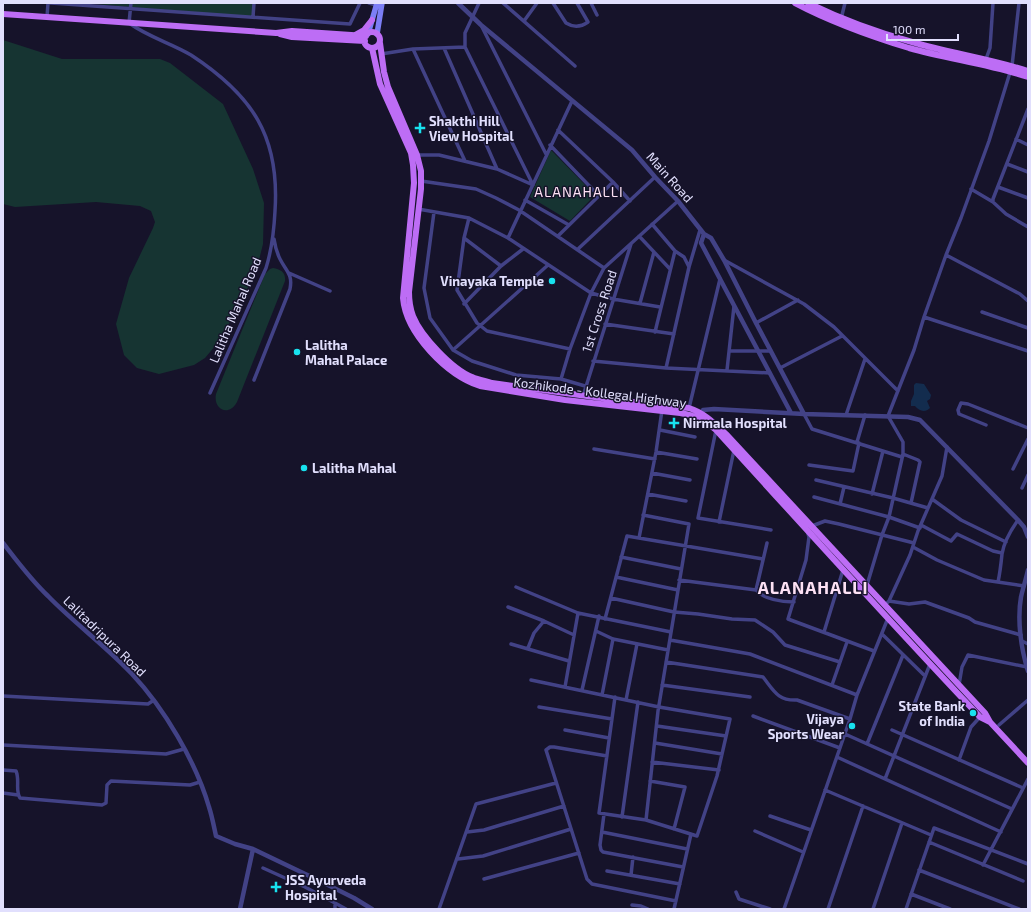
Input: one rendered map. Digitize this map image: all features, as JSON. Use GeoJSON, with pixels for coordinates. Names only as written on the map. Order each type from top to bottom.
{"type":"FeatureCollection","features":[{"type":"Feature","properties":{"kind":"main road"},"geometry":{"type":"LineString","coordinates":[[795,3],[910,48],[1028,71]]}},
{"type":"Feature","properties":{"kind":"main road"},"geometry":{"type":"LineString","coordinates":[[808,3],[820,6],[841,21],[912,42],[986,60],[1011,68],[1028,77]]}},
{"type":"Feature","properties":{"kind":"main road"},"geometry":{"type":"LineString","coordinates":[[378,4],[377,34],[380,38],[380,43],[377,47],[372,48],[367,46],[366,37],[378,4]]}},
{"type":"Feature","properties":{"kind":"main road"},"geometry":{"type":"LineString","coordinates":[[3,14],[276,33],[292,37],[347,40],[366,37],[373,33],[377,34]]}},
{"type":"Feature","properties":{"kind":"main road"},"geometry":{"type":"LineString","coordinates":[[353,35],[364,30],[372,20]]}},
{"type":"Feature","properties":{"kind":"main road"},"geometry":{"type":"LineString","coordinates":[[276,33],[292,31],[366,37]]}},
{"type":"Feature","properties":{"kind":"main road"},"geometry":{"type":"LineString","coordinates":[[347,40],[361,44],[375,61]]}},
{"type":"Feature","properties":{"kind":"main road","name":"Kozhikode - Kollegal Highway"},"geometry":{"type":"LineString","coordinates":[[380,43],[384,72],[388,87],[413,160],[414,183],[403,303],[412,327],[447,368],[468,382],[497,389],[565,400],[662,408],[689,408],[700,415],[717,428],[810,528],[843,570],[980,717],[990,722]]}},
{"type":"Feature","properties":{"kind":"main road","name":"Kozhikode - Kollegal Highway"},"geometry":{"type":"LineString","coordinates":[[372,48],[380,84],[407,139],[417,155],[421,172],[409,292],[413,315],[424,335],[450,363],[471,377],[492,383],[700,415]]}},
{"type":"Feature","properties":{"kind":"main road","name":"Kozhikode - Kollegal Highway"},"geometry":{"type":"LineString","coordinates":[[717,428],[734,450],[810,528],[887,603],[985,713],[990,722],[1027,760]]}},
{"type":"Feature","properties":{"kind":"street"},"geometry":{"type":"LineString","coordinates":[[47,17],[48,3]]}},
{"type":"Feature","properties":{"kind":"street"},"geometry":{"type":"LineString","coordinates":[[51,3],[350,24],[360,3]]}},
{"type":"Feature","properties":{"kind":"street"},"geometry":{"type":"LineString","coordinates":[[129,23],[131,3]]}},
{"type":"Feature","properties":{"kind":"street"},"geometry":{"type":"LineString","coordinates":[[253,17],[254,3]]}},
{"type":"Feature","properties":{"kind":"street"},"geometry":{"type":"LineString","coordinates":[[369,3],[378,4]]}},
{"type":"Feature","properties":{"kind":"street","name":"Main Road"},"geometry":{"type":"LineString","coordinates":[[458,3],[481,25],[632,150],[678,201],[700,230],[711,238],[724,260],[804,414]]}},
{"type":"Feature","properties":{"kind":"street"},"geometry":{"type":"LineString","coordinates":[[479,3],[465,33],[465,47],[533,185]]}},
{"type":"Feature","properties":{"kind":"street"},"geometry":{"type":"LineString","coordinates":[[503,3],[575,66]]}},
{"type":"Feature","properties":{"kind":"street"},"geometry":{"type":"LineString","coordinates":[[524,21],[537,3]]}},
{"type":"Feature","properties":{"kind":"street"},"geometry":{"type":"LineString","coordinates":[[553,3],[568,25],[582,26],[588,22],[577,3]]}},
{"type":"Feature","properties":{"kind":"street"},"geometry":{"type":"LineString","coordinates":[[591,3],[597,15]]}},
{"type":"Feature","properties":{"kind":"street"},"geometry":{"type":"LineString","coordinates":[[841,21],[845,3]]}},
{"type":"Feature","properties":{"kind":"street"},"geometry":{"type":"LineString","coordinates":[[986,60],[990,48],[994,3]]}},
{"type":"Feature","properties":{"kind":"street"},"geometry":{"type":"LineString","coordinates":[[888,416],[914,350],[946,255],[989,141],[1011,68],[1019,3]]}},
{"type":"Feature","properties":{"kind":"street","name":"Lalitha Mahal Road"},"geometry":{"type":"LineString","coordinates":[[129,23],[140,31],[168,43],[192,56],[226,81],[249,105],[257,117],[268,143],[272,159],[276,192],[272,247],[266,268],[210,393]]}},
{"type":"Feature","properties":{"kind":"street"},"geometry":{"type":"LineString","coordinates":[[481,25],[546,154]]}},
{"type":"Feature","properties":{"kind":"street"},"geometry":{"type":"LineString","coordinates":[[381,54],[413,49],[465,47]]}},
{"type":"Feature","properties":{"kind":"street"},"geometry":{"type":"LineString","coordinates":[[444,48],[497,169]]}},
{"type":"Feature","properties":{"kind":"street"},"geometry":{"type":"LineString","coordinates":[[413,49],[465,161]]}},
{"type":"Feature","properties":{"kind":"street"},"geometry":{"type":"LineString","coordinates":[[508,238],[550,145],[572,101]]}},
{"type":"Feature","properties":{"kind":"street"},"geometry":{"type":"LineString","coordinates":[[993,202],[993,198],[1028,111]]}},
{"type":"Feature","properties":{"kind":"street"},"geometry":{"type":"LineString","coordinates":[[558,130],[613,182],[630,201]]}},
{"type":"Feature","properties":{"kind":"street"},"geometry":{"type":"LineString","coordinates":[[1016,140],[1028,145]]}},
{"type":"Feature","properties":{"kind":"street"},"geometry":{"type":"LineString","coordinates":[[550,145],[599,196]]}},
{"type":"Feature","properties":{"kind":"street"},"geometry":{"type":"LineString","coordinates":[[417,155],[439,155],[497,169],[533,185]]}},
{"type":"Feature","properties":{"kind":"street"},"geometry":{"type":"LineString","coordinates":[[1007,164],[1028,172]]}},
{"type":"Feature","properties":{"kind":"street"},"geometry":{"type":"LineString","coordinates":[[578,249],[655,177]]}},
{"type":"Feature","properties":{"kind":"street"},"geometry":{"type":"LineString","coordinates":[[421,181],[476,189],[520,210],[604,268]]}},
{"type":"Feature","properties":{"kind":"street"},"geometry":{"type":"LineString","coordinates":[[558,236],[613,182]]}},
{"type":"Feature","properties":{"kind":"street"},"geometry":{"type":"LineString","coordinates":[[998,187],[1028,198]]}},
{"type":"Feature","properties":{"kind":"street"},"geometry":{"type":"LineString","coordinates":[[971,189],[993,202],[1006,214],[1028,227]]}},
{"type":"Feature","properties":{"kind":"street"},"geometry":{"type":"LineString","coordinates":[[525,200],[569,225]]}},
{"type":"Feature","properties":{"kind":"street"},"geometry":{"type":"LineString","coordinates":[[561,379],[570,349],[591,293],[604,268],[678,201]]}},
{"type":"Feature","properties":{"kind":"street"},"geometry":{"type":"LineString","coordinates":[[418,209],[470,218],[508,238],[591,293],[613,300],[660,307]]}},
{"type":"Feature","properties":{"kind":"street"},"geometry":{"type":"LineString","coordinates":[[434,212],[424,288],[430,318],[453,350],[472,361],[516,374],[561,379],[585,386]]}},
{"type":"Feature","properties":{"kind":"street"},"geometry":{"type":"LineString","coordinates":[[470,218],[464,238],[457,290],[464,304],[477,323],[487,331],[570,349]]}},
{"type":"Feature","properties":{"kind":"street"},"geometry":{"type":"LineString","coordinates":[[652,224],[675,251],[684,257],[689,267]]}},
{"type":"Feature","properties":{"kind":"street"},"geometry":{"type":"LineString","coordinates":[[666,368],[689,267],[700,230]]}},
{"type":"Feature","properties":{"kind":"street","name":"Lalitha Mahal Road"},"geometry":{"type":"LineString","coordinates":[[274,234],[277,252],[289,273]]}},
{"type":"Feature","properties":{"kind":"street"},"geometry":{"type":"LineString","coordinates":[[704,234],[701,243],[791,413]]}},
{"type":"Feature","properties":{"kind":"street"},"geometry":{"type":"LineString","coordinates":[[639,236],[670,269]]}},
{"type":"Feature","properties":{"kind":"street"},"geometry":{"type":"LineString","coordinates":[[464,238],[501,266]]}},
{"type":"Feature","properties":{"kind":"street","name":"1st Cross Road"},"geometry":{"type":"LineString","coordinates":[[583,396],[632,243]]}},
{"type":"Feature","properties":{"kind":"street"},"geometry":{"type":"LineString","coordinates":[[464,304],[501,266],[523,249]]}},
{"type":"Feature","properties":{"kind":"street"},"geometry":{"type":"LineString","coordinates":[[655,332],[675,251]]}},
{"type":"Feature","properties":{"kind":"street"},"geometry":{"type":"LineString","coordinates":[[640,304],[654,252]]}},
{"type":"Feature","properties":{"kind":"street"},"geometry":{"type":"LineString","coordinates":[[946,255],[1020,294],[1028,300]]}},
{"type":"Feature","properties":{"kind":"street"},"geometry":{"type":"LineString","coordinates":[[724,260],[798,300],[834,327],[898,391]]}},
{"type":"Feature","properties":{"kind":"street"},"geometry":{"type":"LineString","coordinates":[[453,350],[548,265]]}},
{"type":"Feature","properties":{"kind":"street"},"geometry":{"type":"LineString","coordinates":[[289,273],[330,291]]}},
{"type":"Feature","properties":{"kind":"street"},"geometry":{"type":"LineString","coordinates":[[254,380],[290,289],[291,278],[289,273]]}},
{"type":"Feature","properties":{"kind":"street"},"geometry":{"type":"LineString","coordinates":[[689,408],[720,279]]}},
{"type":"Feature","properties":{"kind":"street"},"geometry":{"type":"LineString","coordinates":[[756,323],[798,300]]}},
{"type":"Feature","properties":{"kind":"street"},"geometry":{"type":"LineString","coordinates":[[727,370],[734,304]]}},
{"type":"Feature","properties":{"kind":"street"},"geometry":{"type":"LineString","coordinates":[[982,312],[1028,328]]}},
{"type":"Feature","properties":{"kind":"street"},"geometry":{"type":"LineString","coordinates":[[924,317],[1028,351]]}},
{"type":"Feature","properties":{"kind":"street"},"geometry":{"type":"LineString","coordinates":[[605,324],[674,334]]}},
{"type":"Feature","properties":{"kind":"street"},"geometry":{"type":"LineString","coordinates":[[780,368],[842,336]]}},
{"type":"Feature","properties":{"kind":"street"},"geometry":{"type":"LineString","coordinates":[[729,351],[771,351]]}},
{"type":"Feature","properties":{"kind":"street"},"geometry":{"type":"LineString","coordinates":[[846,415],[865,359]]}},
{"type":"Feature","properties":{"kind":"street"},"geometry":{"type":"LineString","coordinates":[[593,361],[666,368],[770,373]]}},
{"type":"Feature","properties":{"kind":"street"},"geometry":{"type":"LineString","coordinates":[[986,425],[959,414],[958,410],[961,403],[968,404],[1028,428]]}},
{"type":"Feature","properties":{"kind":"street"},"geometry":{"type":"LineString","coordinates":[[639,538],[655,459],[662,408]]}},
{"type":"Feature","properties":{"kind":"street"},"geometry":{"type":"LineString","coordinates":[[700,415],[703,410],[714,409],[804,414],[908,417],[920,420],[1018,520],[1026,526],[1028,537]]}},
{"type":"Feature","properties":{"kind":"street"},"geometry":{"type":"LineString","coordinates":[[804,414],[812,429],[918,460],[920,462],[910,503]]}},
{"type":"Feature","properties":{"kind":"street"},"geometry":{"type":"LineString","coordinates":[[810,465],[853,471],[865,415]]}},
{"type":"Feature","properties":{"kind":"street"},"geometry":{"type":"LineString","coordinates":[[867,584],[889,517],[902,455],[903,442],[888,416]]}},
{"type":"Feature","properties":{"kind":"street"},"geometry":{"type":"LineString","coordinates":[[643,515],[689,524],[698,518],[717,428]]}},
{"type":"Feature","properties":{"kind":"street"},"geometry":{"type":"LineString","coordinates":[[660,430],[695,437]]}},
{"type":"Feature","properties":{"kind":"street"},"geometry":{"type":"LineString","coordinates":[[1013,469],[1028,439]]}},
{"type":"Feature","properties":{"kind":"street"},"geometry":{"type":"LineString","coordinates":[[947,447],[942,476],[920,526],[914,545],[887,603],[910,604],[925,602],[969,618],[975,622],[1020,635],[1026,642],[1027,669],[968,655],[962,667],[959,685]]}},
{"type":"Feature","properties":{"kind":"street"},"geometry":{"type":"LineString","coordinates":[[594,449],[655,459]]}},
{"type":"Feature","properties":{"kind":"street"},"geometry":{"type":"LineString","coordinates":[[719,522],[734,450]]}},
{"type":"Feature","properties":{"kind":"street"},"geometry":{"type":"LineString","coordinates":[[872,494],[883,451]]}},
{"type":"Feature","properties":{"kind":"street"},"geometry":{"type":"LineString","coordinates":[[656,452],[697,459]]}},
{"type":"Feature","properties":{"kind":"street"},"geometry":{"type":"LineString","coordinates":[[652,474],[690,480]]}},
{"type":"Feature","properties":{"kind":"street"},"geometry":{"type":"LineString","coordinates":[[1022,488],[1028,475]]}},
{"type":"Feature","properties":{"kind":"street"},"geometry":{"type":"LineString","coordinates":[[816,480],[893,498],[928,508]]}},
{"type":"Feature","properties":{"kind":"street"},"geometry":{"type":"LineString","coordinates":[[840,504],[844,487]]}},
{"type":"Feature","properties":{"kind":"street"},"geometry":{"type":"LineString","coordinates":[[648,494],[686,501]]}},
{"type":"Feature","properties":{"kind":"street"},"geometry":{"type":"LineString","coordinates":[[814,497],[920,526],[951,541],[957,534],[992,551],[1002,553]]}},
{"type":"Feature","properties":{"kind":"street"},"geometry":{"type":"LineString","coordinates":[[932,498],[961,520],[1006,542]]}},
{"type":"Feature","properties":{"kind":"street"},"geometry":{"type":"LineString","coordinates":[[698,518],[771,530]]}},
{"type":"Feature","properties":{"kind":"street"},"geometry":{"type":"LineString","coordinates":[[998,582],[1001,570],[1002,553],[1018,520]]}},
{"type":"Feature","properties":{"kind":"street"},"geometry":{"type":"LineString","coordinates":[[874,651],[788,619],[806,560],[809,537],[806,531],[825,521],[882,535],[914,545],[937,560],[984,580],[1024,586]]}},
{"type":"Feature","properties":{"kind":"street"},"geometry":{"type":"LineString","coordinates":[[646,820],[656,726],[689,524]]}},
{"type":"Feature","properties":{"kind":"street"},"geometry":{"type":"LineString","coordinates":[[605,619],[627,536],[763,559]]}},
{"type":"Feature","properties":{"kind":"street","name":"Lalitadripura Road"},"geometry":{"type":"LineString","coordinates":[[3,543],[19,565],[48,597],[112,654],[133,675],[167,717],[200,782],[209,806],[216,836],[235,844],[253,849],[354,898],[372,909]]}},
{"type":"Feature","properties":{"kind":"street"},"geometry":{"type":"LineString","coordinates":[[756,590],[767,543]]}},
{"type":"Feature","properties":{"kind":"street"},"geometry":{"type":"LineString","coordinates":[[621,557],[681,569]]}},
{"type":"Feature","properties":{"kind":"street"},"geometry":{"type":"LineString","coordinates":[[824,632],[843,570]]}},
{"type":"Feature","properties":{"kind":"street"},"geometry":{"type":"LineString","coordinates":[[1020,635],[1019,618],[1021,597],[1028,570]]}},
{"type":"Feature","properties":{"kind":"street"},"geometry":{"type":"LineString","coordinates":[[616,577],[678,590]]}},
{"type":"Feature","properties":{"kind":"street"},"geometry":{"type":"LineString","coordinates":[[679,580],[756,590],[759,594],[784,602],[794,602]]}},
{"type":"Feature","properties":{"kind":"street"},"geometry":{"type":"LineString","coordinates":[[516,586],[578,613],[599,616],[605,619],[671,632]]}},
{"type":"Feature","properties":{"kind":"street"},"geometry":{"type":"LineString","coordinates":[[611,598],[674,612],[732,619],[755,620],[774,632],[786,645],[840,662]]}},
{"type":"Feature","properties":{"kind":"street"},"geometry":{"type":"LineString","coordinates":[[508,607],[574,635]]}},
{"type":"Feature","properties":{"kind":"street"},"geometry":{"type":"LineString","coordinates":[[565,687],[578,613]]}},
{"type":"Feature","properties":{"kind":"street"},"geometry":{"type":"LineString","coordinates":[[582,690],[599,616]]}},
{"type":"Feature","properties":{"kind":"street"},"geometry":{"type":"LineString","coordinates":[[784,909],[810,830],[845,734],[857,695],[888,618]]}},
{"type":"Feature","properties":{"kind":"street"},"geometry":{"type":"LineString","coordinates":[[528,648],[534,633],[544,621]]}},
{"type":"Feature","properties":{"kind":"street"},"geometry":{"type":"LineString","coordinates":[[596,631],[613,638],[668,650]]}},
{"type":"Feature","properties":{"kind":"street"},"geometry":{"type":"LineString","coordinates":[[882,634],[925,676]]}},
{"type":"Feature","properties":{"kind":"street"},"geometry":{"type":"LineString","coordinates":[[602,695],[613,638]]}},
{"type":"Feature","properties":{"kind":"street"},"geometry":{"type":"LineString","coordinates":[[670,640],[750,654],[857,695]]}},
{"type":"Feature","properties":{"kind":"street"},"geometry":{"type":"LineString","coordinates":[[832,686],[847,642]]}},
{"type":"Feature","properties":{"kind":"street"},"geometry":{"type":"LineString","coordinates":[[511,644],[569,661]]}},
{"type":"Feature","properties":{"kind":"street"},"geometry":{"type":"LineString","coordinates":[[626,700],[637,644]]}},
{"type":"Feature","properties":{"kind":"street"},"geometry":{"type":"LineString","coordinates":[[867,744],[903,655]]}},
{"type":"Feature","properties":{"kind":"street"},"geometry":{"type":"LineString","coordinates":[[666,662],[763,677],[778,696],[788,700],[804,702],[850,719]]}},
{"type":"Feature","properties":{"kind":"street"},"geometry":{"type":"LineString","coordinates":[[885,779],[930,664]]}},
{"type":"Feature","properties":{"kind":"street"},"geometry":{"type":"LineString","coordinates":[[531,680],[659,707],[730,719],[718,770],[697,836],[646,820],[599,813],[615,698]]}},
{"type":"Feature","properties":{"kind":"street"},"geometry":{"type":"LineString","coordinates":[[662,685],[750,697]]}},
{"type":"Feature","properties":{"kind":"street"},"geometry":{"type":"LineString","coordinates":[[3,696],[148,704],[154,700]]}},
{"type":"Feature","properties":{"kind":"street"},"geometry":{"type":"LineString","coordinates":[[999,725],[1028,700]]}},
{"type":"Feature","properties":{"kind":"street"},"geometry":{"type":"LineString","coordinates":[[622,817],[638,702]]}},
{"type":"Feature","properties":{"kind":"street"},"geometry":{"type":"LineString","coordinates":[[539,707],[612,719]]}},
{"type":"Feature","properties":{"kind":"street"},"geometry":{"type":"LineString","coordinates":[[752,716],[840,748]]}},
{"type":"Feature","properties":{"kind":"street"},"geometry":{"type":"LineString","coordinates":[[959,760],[971,727],[980,717]]}},
{"type":"Feature","properties":{"kind":"street"},"geometry":{"type":"LineString","coordinates":[[656,726],[726,736]]}},
{"type":"Feature","properties":{"kind":"street"},"geometry":{"type":"LineString","coordinates":[[565,730],[609,738]]}},
{"type":"Feature","properties":{"kind":"street"},"geometry":{"type":"LineString","coordinates":[[892,730],[1023,788]]}},
{"type":"Feature","properties":{"kind":"street"},"geometry":{"type":"LineString","coordinates":[[845,734],[1012,809]]}},
{"type":"Feature","properties":{"kind":"street"},"geometry":{"type":"LineString","coordinates":[[655,743],[722,754]]}},
{"type":"Feature","properties":{"kind":"street"},"geometry":{"type":"LineString","coordinates":[[3,745],[166,754],[184,749]]}},
{"type":"Feature","properties":{"kind":"street"},"geometry":{"type":"LineString","coordinates":[[607,756],[550,747],[546,750],[587,880],[592,884],[676,902]]}},
{"type":"Feature","properties":{"kind":"street"},"geometry":{"type":"LineString","coordinates":[[837,757],[1001,832]]}},
{"type":"Feature","properties":{"kind":"street"},"geometry":{"type":"LineString","coordinates":[[652,762],[718,770]]}},
{"type":"Feature","properties":{"kind":"street"},"geometry":{"type":"LineString","coordinates":[[3,770],[16,771],[19,777],[18,795]]}},
{"type":"Feature","properties":{"kind":"street"},"geometry":{"type":"LineString","coordinates":[[983,865],[1028,779]]}},
{"type":"Feature","properties":{"kind":"street"},"geometry":{"type":"LineString","coordinates":[[3,793],[18,795],[20,798],[102,805],[106,803],[107,785],[112,780],[190,784],[200,782]]}},
{"type":"Feature","properties":{"kind":"street"},"geometry":{"type":"LineString","coordinates":[[650,781],[685,787],[674,829]]}},
{"type":"Feature","properties":{"kind":"street"},"geometry":{"type":"LineString","coordinates":[[439,909],[458,859],[476,804],[556,783]]}},
{"type":"Feature","properties":{"kind":"street"},"geometry":{"type":"LineString","coordinates":[[825,790],[931,835]]}},
{"type":"Feature","properties":{"kind":"street"},"geometry":{"type":"LineString","coordinates":[[467,832],[484,830],[564,806]]}},
{"type":"Feature","properties":{"kind":"street"},"geometry":{"type":"LineString","coordinates":[[828,909],[863,806]]}},
{"type":"Feature","properties":{"kind":"street"},"geometry":{"type":"LineString","coordinates":[[604,814],[600,845],[603,852],[683,867]]}},
{"type":"Feature","properties":{"kind":"street"},"geometry":{"type":"LineString","coordinates":[[770,816],[810,830]]}},
{"type":"Feature","properties":{"kind":"street"},"geometry":{"type":"LineString","coordinates":[[873,909],[902,823]]}},
{"type":"Feature","properties":{"kind":"street"},"geometry":{"type":"LineString","coordinates":[[906,909],[934,828],[1028,864]]}},
{"type":"Feature","properties":{"kind":"street"},"geometry":{"type":"LineString","coordinates":[[458,859],[483,856],[571,829]]}},
{"type":"Feature","properties":{"kind":"street"},"geometry":{"type":"LineString","coordinates":[[755,831],[804,852]]}},
{"type":"Feature","properties":{"kind":"street"},"geometry":{"type":"LineString","coordinates":[[602,832],[687,849]]}},
{"type":"Feature","properties":{"kind":"street"},"geometry":{"type":"LineString","coordinates":[[674,909],[691,834]]}},
{"type":"Feature","properties":{"kind":"street"},"geometry":{"type":"LineString","coordinates":[[929,842],[1023,881]]}},
{"type":"Feature","properties":{"kind":"street"},"geometry":{"type":"LineString","coordinates":[[240,909],[253,849]]}},
{"type":"Feature","properties":{"kind":"street"},"geometry":{"type":"LineString","coordinates":[[484,879],[579,853]]}},
{"type":"Feature","properties":{"kind":"street"},"geometry":{"type":"LineString","coordinates":[[631,875],[633,857]]}},
{"type":"Feature","properties":{"kind":"street"},"geometry":{"type":"LineString","coordinates":[[263,868],[305,887],[346,909]]}},
{"type":"Feature","properties":{"kind":"street"},"geometry":{"type":"LineString","coordinates":[[919,870],[1019,909]]}},
{"type":"Feature","properties":{"kind":"street"},"geometry":{"type":"LineString","coordinates":[[607,871],[680,884]]}},
{"type":"Feature","properties":{"kind":"street"},"geometry":{"type":"LineString","coordinates":[[736,892],[738,899],[770,909]]}},
{"type":"Feature","properties":{"kind":"street"},"geometry":{"type":"LineString","coordinates":[[911,894],[947,908]]}},
{"type":"Feature","properties":{"kind":"street"},"geometry":{"type":"LineString","coordinates":[[335,903],[335,909]]}},
{"type":"Feature","properties":{"kind":"street"},"geometry":{"type":"LineString","coordinates":[[632,905],[641,906],[648,909]]}},
{"type":"Feature","properties":{"kind":"green space"},"geometry":{"type":"Polygon","coordinates":[[[82,3],[254,3],[253,17],[82,3]]]}},
{"type":"Feature","properties":{"kind":"green space"},"geometry":{"type":"Polygon","coordinates":[[[3,40],[62,59],[160,59],[170,63],[223,104],[253,169],[264,203],[263,244],[256,272],[221,339],[205,358],[194,365],[159,374],[137,368],[124,355],[116,324],[129,278],[155,222],[151,211],[140,206],[96,202],[15,207],[3,204],[3,40]]]}},
{"type":"Feature","properties":{"kind":"green space"},"geometry":{"type":"Polygon","coordinates":[[[551,150],[595,195],[570,221],[530,197],[551,150]]]}},
{"type":"Feature","properties":{"kind":"green space"},"geometry":{"type":"Polygon","coordinates":[[[273,268],[282,272],[285,276],[285,281],[237,402],[234,407],[222,410],[217,404],[216,394],[265,274],[273,268]]]}},
{"type":"Feature","properties":{"kind":"water"},"geometry":{"type":"Polygon","coordinates":[[[916,383],[924,384],[931,395],[930,399],[927,401],[930,408],[926,410],[922,411],[915,406],[911,406],[911,401],[914,394],[914,385],[916,383]]]}},
{"type":"Feature","properties":{"kind":"place","name":"Shakthi Hill View Hospital"},"geometry":{"type":"Point","coordinates":[420,128]}},
{"type":"Feature","properties":{"kind":"place","name":"Vinayaka Temple"},"geometry":{"type":"Point","coordinates":[552,281]}},
{"type":"Feature","properties":{"kind":"place","name":"Lalitha Mahal Palace"},"geometry":{"type":"Point","coordinates":[297,352]}},
{"type":"Feature","properties":{"kind":"place","name":"Nirmala Hospital"},"geometry":{"type":"Point","coordinates":[674,423]}},
{"type":"Feature","properties":{"kind":"place","name":"Lalitha Mahal"},"geometry":{"type":"Point","coordinates":[304,468]}},
{"type":"Feature","properties":{"kind":"place","name":"State Bank of India"},"geometry":{"type":"Point","coordinates":[973,713]}},
{"type":"Feature","properties":{"kind":"place","name":"Vijaya Sports Wear"},"geometry":{"type":"Point","coordinates":[852,726]}},
{"type":"Feature","properties":{"kind":"place","name":"JSS Ayurveda Hospital"},"geometry":{"type":"Point","coordinates":[276,887]}},
{"type":"Feature","properties":{"kind":"district","name":"ALANAHALLI"},"geometry":{"type":"Point","coordinates":[579,192]}},
{"type":"Feature","properties":{"kind":"district","name":"ALANAHALLI"},"geometry":{"type":"Point","coordinates":[813,588]}}]}
